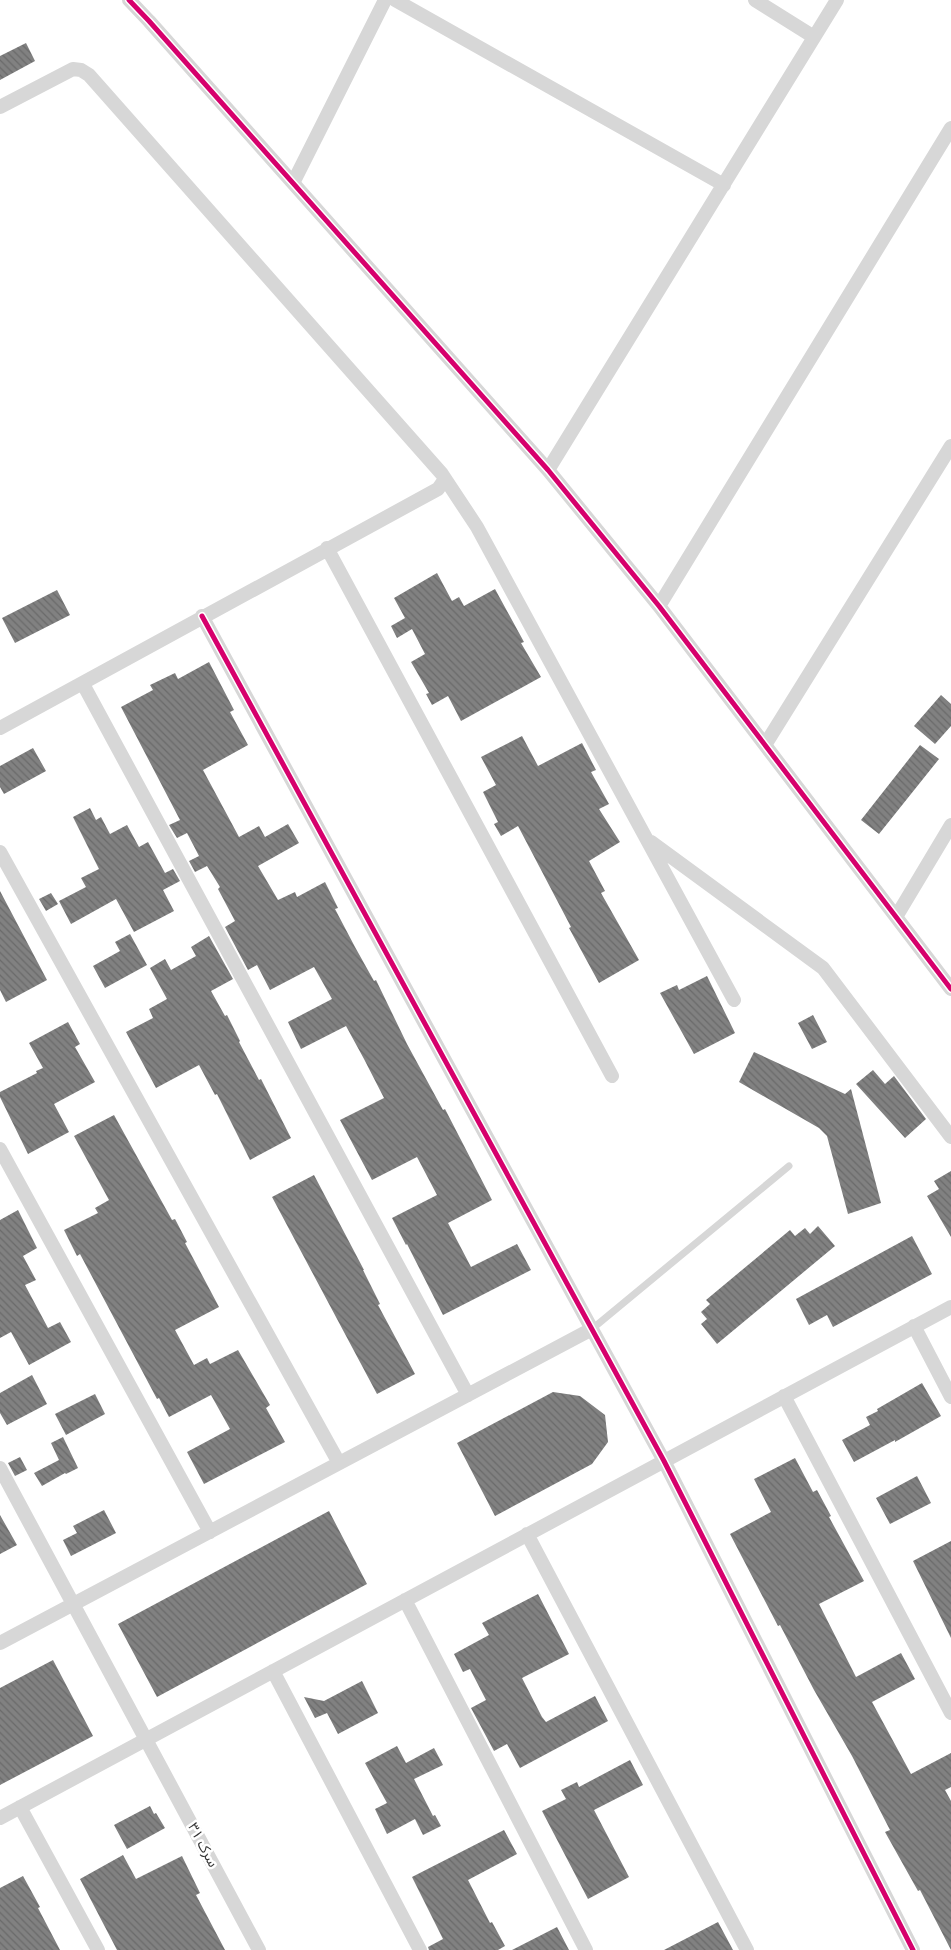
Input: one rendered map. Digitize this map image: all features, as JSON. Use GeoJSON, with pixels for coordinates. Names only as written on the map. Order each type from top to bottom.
{"type":"FeatureCollection","features":[{"type":"Feature","properties":{"kind":"street"},"geometry":{"type":"LineString","coordinates":[[129,0],[150,21],[548,470],[659,606],[951,988]]}},
{"type":"Feature","properties":{"kind":"street"},"geometry":{"type":"LineString","coordinates":[[293,183],[385,0]]}},
{"type":"Feature","properties":{"kind":"street"},"geometry":{"type":"LineString","coordinates":[[395,0],[724,184]]}},
{"type":"Feature","properties":{"kind":"street"},"geometry":{"type":"LineString","coordinates":[[755,0],[814,37]]}},
{"type":"Feature","properties":{"kind":"street"},"geometry":{"type":"LineString","coordinates":[[548,470],[837,0]]}},
{"type":"Feature","properties":{"kind":"street"},"geometry":{"type":"LineString","coordinates":[[0,107],[72,69],[81,70],[89,74],[445,479],[477,527],[734,1000]]}},
{"type":"Feature","properties":{"kind":"street"},"geometry":{"type":"LineString","coordinates":[[659,606],[951,128]]}},
{"type":"Feature","properties":{"kind":"street"},"geometry":{"type":"LineString","coordinates":[[765,745],[951,446]]}},
{"type":"Feature","properties":{"kind":"street"},"geometry":{"type":"LineString","coordinates":[[0,728],[83,684],[202,616],[438,489],[445,479]]}},
{"type":"Feature","properties":{"kind":"street"},"geometry":{"type":"LineString","coordinates":[[327,548],[612,1076]]}},
{"type":"Feature","properties":{"kind":"street"},"geometry":{"type":"LineString","coordinates":[[202,616],[664,1461],[913,1950]]}},
{"type":"Feature","properties":{"kind":"street"},"geometry":{"type":"LineString","coordinates":[[83,684],[468,1395]]}},
{"type":"Feature","properties":{"kind":"street"},"geometry":{"type":"LineString","coordinates":[[896,916],[951,825]]}},
{"type":"Feature","properties":{"kind":"street"},"geometry":{"type":"LineString","coordinates":[[646,838],[823,968],[951,1137]]}},
{"type":"Feature","properties":{"kind":"street"},"geometry":{"type":"LineString","coordinates":[[0,852],[339,1464]]}},
{"type":"Feature","properties":{"kind":"street"},"geometry":{"type":"LineString","coordinates":[[0,1148],[210,1532]]}},
{"type":"Feature","properties":{"kind":"street"},"geometry":{"type":"LineString","coordinates":[[0,1818],[951,1307]]}},
{"type":"Feature","properties":{"kind":"street"},"geometry":{"type":"LineString","coordinates":[[914,1326],[951,1397]]}},
{"type":"Feature","properties":{"kind":"street"},"geometry":{"type":"LineString","coordinates":[[0,1643],[592,1329]]}},
{"type":"Feature","properties":{"kind":"street"},"geometry":{"type":"LineString","coordinates":[[784,1396],[951,1713]]}},
{"type":"Feature","properties":{"kind":"street","name":"سرک ۳۱"},"geometry":{"type":"LineString","coordinates":[[0,1468],[259,1950]]}},
{"type":"Feature","properties":{"kind":"street"},"geometry":{"type":"LineString","coordinates":[[527,1534],[747,1950]]}},
{"type":"Feature","properties":{"kind":"street"},"geometry":{"type":"LineString","coordinates":[[405,1600],[586,1950]]}},
{"type":"Feature","properties":{"kind":"street"},"geometry":{"type":"LineString","coordinates":[[273,1671],[420,1950]]}},
{"type":"Feature","properties":{"kind":"street"},"geometry":{"type":"LineString","coordinates":[[20,1807],[98,1950]]}},
{"type":"Feature","properties":{"kind":"lane"},"geometry":{"type":"LineString","coordinates":[[592,1329],[789,1166]]}},
{"type":"Feature","properties":{"kind":"building"},"geometry":{"type":"Polygon","coordinates":[[[26,43],[35,61],[0,80],[0,56],[26,43]]]}},
{"type":"Feature","properties":{"kind":"building"},"geometry":{"type":"Polygon","coordinates":[[[437,573],[452,601],[459,597],[464,606],[495,589],[524,642],[521,643],[541,677],[461,721],[448,696],[432,705],[426,694],[429,693],[411,662],[425,654],[412,629],[397,638],[391,626],[405,618],[394,598],[437,573]]]}},
{"type":"Feature","properties":{"kind":"building"},"geometry":{"type":"Polygon","coordinates":[[[57,590],[70,615],[15,643],[2,618],[57,590]]]}},
{"type":"Feature","properties":{"kind":"building"},"geometry":{"type":"Polygon","coordinates":[[[209,662],[234,710],[230,712],[248,745],[203,770],[239,837],[259,826],[265,837],[288,824],[299,843],[258,866],[278,900],[295,892],[297,897],[325,882],[338,908],[335,909],[374,981],[376,980],[407,1044],[443,1110],[445,1109],[492,1200],[448,1223],[471,1267],[517,1244],[531,1270],[443,1315],[392,1218],[437,1195],[417,1157],[372,1180],[340,1120],[384,1098],[364,1059],[346,1026],[301,1049],[288,1022],[332,999],[314,967],[270,990],[257,965],[248,970],[225,927],[235,921],[218,889],[220,887],[207,866],[195,872],[189,861],[199,856],[187,833],[177,838],[169,825],[180,820],[121,707],[153,690],[150,685],[175,673],[178,679],[209,662]]]}},
{"type":"Feature","properties":{"kind":"building"},"geometry":{"type":"Polygon","coordinates":[[[941,695],[951,704],[951,726],[935,744],[914,726],[941,695]]]}},
{"type":"Feature","properties":{"kind":"building"},"geometry":{"type":"Polygon","coordinates":[[[522,736],[538,766],[582,743],[596,770],[591,772],[609,804],[599,809],[620,842],[589,861],[605,891],[601,893],[639,960],[599,983],[518,826],[501,836],[494,824],[498,822],[483,792],[496,785],[481,757],[522,736]]]}},
{"type":"Feature","properties":{"kind":"building"},"geometry":{"type":"Polygon","coordinates":[[[920,745],[939,759],[879,834],[861,820],[920,745]]]}},
{"type":"Feature","properties":{"kind":"building"},"geometry":{"type":"Polygon","coordinates":[[[33,748],[46,771],[4,794],[0,787],[0,766],[33,748]]]}},
{"type":"Feature","properties":{"kind":"building"},"geometry":{"type":"Polygon","coordinates":[[[90,808],[96,820],[101,817],[110,834],[127,825],[139,847],[148,842],[165,873],[173,869],[180,881],[163,890],[174,911],[134,932],[116,899],[71,924],[59,901],[86,887],[81,878],[99,869],[73,817],[90,808]]]}},
{"type":"Feature","properties":{"kind":"building"},"geometry":{"type":"Polygon","coordinates":[[[0,891],[47,980],[6,1002],[0,990],[0,891]]]}},
{"type":"Feature","properties":{"kind":"building"},"geometry":{"type":"Polygon","coordinates":[[[51,893],[58,904],[46,911],[39,899],[51,893]]]}},
{"type":"Feature","properties":{"kind":"building"},"geometry":{"type":"Polygon","coordinates":[[[130,934],[147,965],[105,988],[93,966],[120,951],[115,942],[130,934]]]}},
{"type":"Feature","properties":{"kind":"building"},"geometry":{"type":"Polygon","coordinates":[[[209,936],[233,979],[211,991],[225,1016],[227,1015],[239,1042],[259,1080],[261,1079],[291,1138],[250,1160],[217,1094],[215,1095],[199,1065],[156,1088],[126,1032],[153,1018],[149,1009],[167,999],[150,968],[165,959],[171,970],[196,956],[191,947],[209,936]]]}},
{"type":"Feature","properties":{"kind":"building"},"geometry":{"type":"Polygon","coordinates":[[[707,976],[735,1033],[694,1054],[660,993],[677,985],[679,990],[707,976]]]}},
{"type":"Feature","properties":{"kind":"building"},"geometry":{"type":"Polygon","coordinates":[[[813,1015],[827,1042],[812,1049],[798,1023],[813,1015]]]}},
{"type":"Feature","properties":{"kind":"building"},"geometry":{"type":"Polygon","coordinates":[[[68,1022],[80,1044],[75,1047],[95,1082],[54,1104],[69,1132],[28,1154],[0,1097],[0,1092],[43,1068],[29,1043],[68,1022]]]}},
{"type":"Feature","properties":{"kind":"building"},"geometry":{"type":"Polygon","coordinates":[[[754,1052],[845,1094],[851,1089],[881,1203],[848,1214],[827,1136],[819,1128],[739,1082],[754,1052]]]}},
{"type":"Feature","properties":{"kind":"building"},"geometry":{"type":"Polygon","coordinates":[[[873,1070],[885,1084],[894,1076],[926,1119],[905,1138],[856,1084],[873,1070]]]}},
{"type":"Feature","properties":{"kind":"building"},"geometry":{"type":"Polygon","coordinates":[[[114,1115],[172,1220],[175,1219],[187,1242],[185,1243],[219,1307],[175,1330],[194,1365],[207,1358],[210,1364],[238,1350],[270,1405],[266,1408],[285,1442],[204,1484],[187,1452],[230,1429],[211,1395],[169,1417],[159,1398],[157,1399],[80,1254],[77,1256],[64,1230],[98,1213],[95,1208],[109,1200],[74,1136],[114,1115]]]}},
{"type":"Feature","properties":{"kind":"building"},"geometry":{"type":"Polygon","coordinates":[[[951,1171],[951,1237],[927,1196],[939,1189],[934,1181],[951,1171]]]}},
{"type":"Feature","properties":{"kind":"building"},"geometry":{"type":"Polygon","coordinates":[[[314,1175],[364,1270],[380,1304],[378,1305],[415,1374],[377,1394],[272,1197],[314,1175]]]}},
{"type":"Feature","properties":{"kind":"building"},"geometry":{"type":"Polygon","coordinates":[[[18,1210],[37,1248],[23,1256],[36,1280],[25,1285],[48,1328],[60,1322],[71,1342],[29,1365],[11,1332],[0,1338],[0,1220],[18,1210]]]}},
{"type":"Feature","properties":{"kind":"building"},"geometry":{"type":"Polygon","coordinates":[[[818,1226],[835,1246],[717,1344],[701,1324],[707,1319],[701,1312],[710,1304],[706,1300],[790,1230],[795,1236],[805,1228],[810,1234],[818,1226]]]}},
{"type":"Feature","properties":{"kind":"building"},"geometry":{"type":"Polygon","coordinates":[[[912,1236],[932,1274],[833,1327],[827,1315],[809,1325],[796,1299],[912,1236]]]}},
{"type":"Feature","properties":{"kind":"building"},"geometry":{"type":"Polygon","coordinates":[[[32,1375],[47,1404],[7,1425],[0,1413],[0,1393],[32,1375]]]}},
{"type":"Feature","properties":{"kind":"building"},"geometry":{"type":"Polygon","coordinates":[[[922,1383],[941,1416],[854,1462],[842,1440],[870,1425],[866,1417],[878,1411],[877,1409],[922,1383]]]}},
{"type":"Feature","properties":{"kind":"building"},"geometry":{"type":"Polygon","coordinates":[[[553,1392],[580,1396],[605,1415],[608,1442],[592,1464],[495,1516],[457,1443],[553,1392]]]}},
{"type":"Feature","properties":{"kind":"building"},"geometry":{"type":"Polygon","coordinates":[[[95,1394],[105,1414],[66,1435],[55,1414],[95,1394]]]}},
{"type":"Feature","properties":{"kind":"building"},"geometry":{"type":"Polygon","coordinates":[[[63,1437],[78,1468],[42,1486],[34,1473],[59,1460],[51,1443],[63,1437]]]}},
{"type":"Feature","properties":{"kind":"building"},"geometry":{"type":"Polygon","coordinates":[[[20,1457],[27,1470],[15,1476],[8,1463],[20,1457]]]}},
{"type":"Feature","properties":{"kind":"building"},"geometry":{"type":"Polygon","coordinates":[[[795,1458],[813,1492],[817,1490],[831,1516],[829,1517],[864,1581],[819,1604],[856,1677],[901,1653],[915,1679],[872,1702],[911,1774],[951,1753],[951,1787],[945,1790],[951,1801],[951,1950],[920,1890],[918,1891],[885,1832],[890,1830],[852,1756],[814,1690],[780,1625],[778,1626],[730,1534],[771,1512],[754,1479],[795,1458]]]}},
{"type":"Feature","properties":{"kind":"building"},"geometry":{"type":"Polygon","coordinates":[[[917,1476],[931,1503],[890,1524],[876,1498],[917,1476]]]}},
{"type":"Feature","properties":{"kind":"building"},"geometry":{"type":"Polygon","coordinates":[[[104,1510],[116,1533],[71,1556],[63,1540],[77,1533],[73,1526],[104,1510]]]}},
{"type":"Feature","properties":{"kind":"building"},"geometry":{"type":"Polygon","coordinates":[[[329,1511],[367,1584],[157,1697],[118,1624],[329,1511]]]}},
{"type":"Feature","properties":{"kind":"building"},"geometry":{"type":"Polygon","coordinates":[[[0,1515],[17,1545],[0,1554],[0,1515]]]}},
{"type":"Feature","properties":{"kind":"building"},"geometry":{"type":"Polygon","coordinates":[[[951,1541],[951,1638],[913,1561],[951,1541]]]}},
{"type":"Feature","properties":{"kind":"building"},"geometry":{"type":"Polygon","coordinates":[[[538,1594],[569,1654],[522,1678],[542,1717],[546,1722],[595,1696],[608,1721],[520,1768],[507,1744],[494,1751],[471,1708],[486,1700],[470,1669],[463,1672],[454,1654],[489,1635],[482,1623],[538,1594]]]}},
{"type":"Feature","properties":{"kind":"building"},"geometry":{"type":"Polygon","coordinates":[[[53,1660],[93,1736],[0,1785],[0,1688],[53,1660]]]}},
{"type":"Feature","properties":{"kind":"building"},"geometry":{"type":"Polygon","coordinates":[[[362,1681],[378,1713],[338,1734],[327,1713],[315,1718],[304,1697],[324,1701],[362,1681]]]}},
{"type":"Feature","properties":{"kind":"building"},"geometry":{"type":"Polygon","coordinates":[[[397,1746],[406,1763],[434,1748],[443,1765],[414,1779],[433,1816],[435,1815],[441,1826],[423,1835],[415,1819],[387,1834],[375,1809],[387,1803],[365,1763],[397,1746]]]}},
{"type":"Feature","properties":{"kind":"building"},"geometry":{"type":"Polygon","coordinates":[[[630,1760],[643,1785],[594,1810],[629,1877],[588,1899],[542,1811],[566,1799],[561,1790],[577,1782],[579,1787],[630,1760]]]}},
{"type":"Feature","properties":{"kind":"building"},"geometry":{"type":"Polygon","coordinates":[[[150,1806],[165,1828],[127,1849],[114,1825],[150,1806]]]}},
{"type":"Feature","properties":{"kind":"building"},"geometry":{"type":"Polygon","coordinates":[[[504,1830],[517,1854],[468,1880],[490,1923],[492,1922],[505,1946],[498,1950],[429,1950],[428,1947],[443,1939],[412,1877],[504,1830]]]}},
{"type":"Feature","properties":{"kind":"building"},"geometry":{"type":"Polygon","coordinates":[[[123,1855],[136,1879],[182,1856],[200,1893],[196,1895],[225,1950],[117,1950],[80,1879],[123,1855]]]}},
{"type":"Feature","properties":{"kind":"building"},"geometry":{"type":"Polygon","coordinates":[[[23,1876],[60,1950],[0,1950],[0,1888],[23,1876]]]}},
{"type":"Feature","properties":{"kind":"building"},"geometry":{"type":"Polygon","coordinates":[[[718,1922],[733,1950],[664,1950],[718,1922]]]}},
{"type":"Feature","properties":{"kind":"building"},"geometry":{"type":"Polygon","coordinates":[[[557,1927],[569,1950],[512,1950],[557,1927]]]}},
{"type":"Feature","properties":{"kind":"cycle path"},"geometry":{"type":"LineString","coordinates":[[129,0],[548,470],[659,606],[951,989]]}},
{"type":"Feature","properties":{"kind":"cycle path"},"geometry":{"type":"LineString","coordinates":[[202,616],[664,1461],[913,1950]]}}]}
